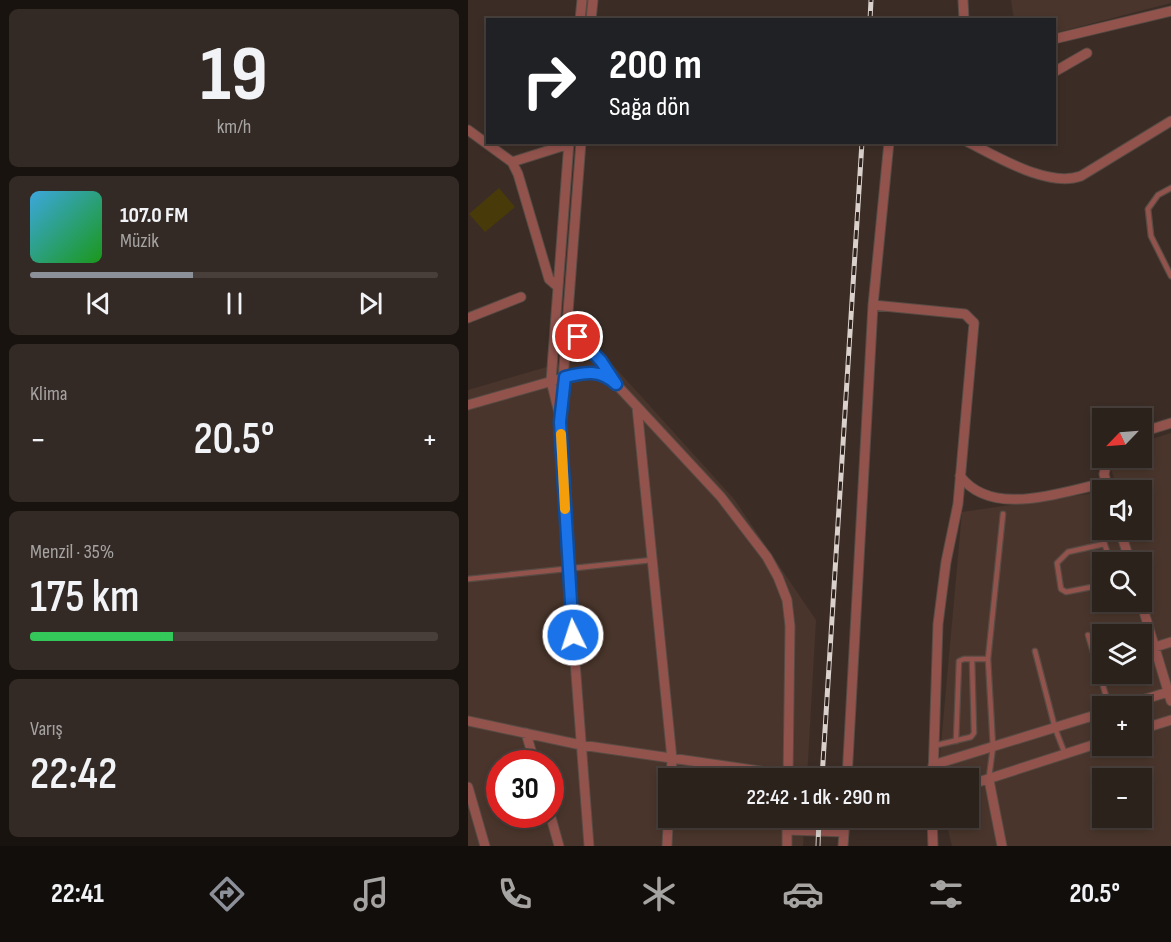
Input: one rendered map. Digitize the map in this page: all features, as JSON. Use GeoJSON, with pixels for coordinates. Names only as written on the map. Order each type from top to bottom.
{"type":"FeatureCollection","features":[{"type":"Feature","properties":{"kind":"street"},"geometry":{"type":"LineString","coordinates":[[580,18],[582,0]]}},
{"type":"Feature","properties":{"kind":"street"},"geometry":{"type":"LineString","coordinates":[[591,18],[593,0]]}},
{"type":"Feature","properties":{"kind":"street"},"geometry":{"type":"LineString","coordinates":[[963,0],[964,18]]}},
{"type":"Feature","properties":{"kind":"street"},"geometry":{"type":"LineString","coordinates":[[1056,39],[1171,11]]}},
{"type":"Feature","properties":{"kind":"street"},"geometry":{"type":"LineString","coordinates":[[1056,71],[1087,53]]}},
{"type":"Feature","properties":{"kind":"street"},"geometry":{"type":"LineString","coordinates":[[972,144],[1014,165],[1065,180],[1081,176],[1171,121]]}},
{"type":"Feature","properties":{"kind":"street"},"geometry":{"type":"LineString","coordinates":[[468,130],[486,143]]}},
{"type":"Feature","properties":{"kind":"street"},"geometry":{"type":"LineString","coordinates":[[487,144],[512,162],[527,196],[549,279],[557,286]]}},
{"type":"Feature","properties":{"kind":"street"},"geometry":{"type":"LineString","coordinates":[[512,162],[566,144]]}},
{"type":"Feature","properties":{"kind":"street"},"geometry":{"type":"LineString","coordinates":[[569,144],[552,381],[560,422],[568,569],[589,846]]}},
{"type":"Feature","properties":{"kind":"street"},"geometry":{"type":"LineString","coordinates":[[560,422],[580,144]]}},
{"type":"Feature","properties":{"kind":"street"},"geometry":{"type":"LineString","coordinates":[[848,768],[873,305],[889,144]]}},
{"type":"Feature","properties":{"kind":"street"},"geometry":{"type":"LineString","coordinates":[[468,318],[521,297]]}},
{"type":"Feature","properties":{"kind":"street"},"geometry":{"type":"LineString","coordinates":[[873,305],[965,314],[973,320],[960,476],[938,624],[933,765],[1092,716]]}},
{"type":"Feature","properties":{"kind":"street"},"geometry":{"type":"LineString","coordinates":[[567,325],[601,361],[616,384]]}},
{"type":"Feature","properties":{"kind":"street"},"geometry":{"type":"LineString","coordinates":[[468,403],[565,377],[594,372],[606,376],[721,497],[766,557],[783,588],[790,626],[788,768]]}},
{"type":"Feature","properties":{"kind":"street"},"geometry":{"type":"LineString","coordinates":[[637,407],[672,768]]}},
{"type":"Feature","properties":{"kind":"street"},"geometry":{"type":"LineString","coordinates":[[1152,429],[1171,423]]}},
{"type":"Feature","properties":{"kind":"street"},"geometry":{"type":"LineString","coordinates":[[960,476],[983,496],[1003,501],[1092,489]]}},
{"type":"Feature","properties":{"kind":"street"},"geometry":{"type":"LineString","coordinates":[[1144,612],[1170,697],[1152,700]]}},
{"type":"Feature","properties":{"kind":"street"},"geometry":{"type":"LineString","coordinates":[[1155,647],[1171,642]]}},
{"type":"Feature","properties":{"kind":"street"},"geometry":{"type":"LineString","coordinates":[[1152,726],[1171,720]]}},
{"type":"Feature","properties":{"kind":"street"},"geometry":{"type":"LineString","coordinates":[[468,721],[581,745],[730,768]]}},
{"type":"Feature","properties":{"kind":"street"},"geometry":{"type":"LineString","coordinates":[[526,733],[531,750]]}},
{"type":"Feature","properties":{"kind":"street"},"geometry":{"type":"LineString","coordinates":[[979,782],[1092,745]]}},
{"type":"Feature","properties":{"kind":"street"},"geometry":{"type":"LineString","coordinates":[[989,780],[1002,846]]}},
{"type":"Feature","properties":{"kind":"street"},"geometry":{"type":"LineString","coordinates":[[468,787],[485,846]]}},
{"type":"Feature","properties":{"kind":"street"},"geometry":{"type":"LineString","coordinates":[[554,828],[559,846]]}},
{"type":"Feature","properties":{"kind":"street"},"geometry":{"type":"LineString","coordinates":[[666,846],[667,828]]}},
{"type":"Feature","properties":{"kind":"street"},"geometry":{"type":"LineString","coordinates":[[843,846],[844,828]]}},
{"type":"Feature","properties":{"kind":"street"},"geometry":{"type":"LineString","coordinates":[[932,828],[933,846]]}},
{"type":"Feature","properties":{"kind":"street"},"geometry":{"type":"LineString","coordinates":[[787,846],[787,830],[844,832]]}},
{"type":"Feature","properties":{"kind":"lane"},"geometry":{"type":"LineString","coordinates":[[1171,188],[1158,195],[1148,209],[1151,236],[1171,276]]}},
{"type":"Feature","properties":{"kind":"lane"},"geometry":{"type":"LineString","coordinates":[[989,780],[993,747],[988,659],[1003,514]]}},
{"type":"Feature","properties":{"kind":"lane"},"geometry":{"type":"LineString","coordinates":[[1103,540],[1107,552]]}},
{"type":"Feature","properties":{"kind":"lane"},"geometry":{"type":"LineString","coordinates":[[1092,587],[1065,592],[1061,588],[1057,563],[1060,557],[1068,552],[1104,544]]}},
{"type":"Feature","properties":{"kind":"lane"},"geometry":{"type":"LineString","coordinates":[[468,579],[652,560]]}},
{"type":"Feature","properties":{"kind":"lane"},"geometry":{"type":"LineString","coordinates":[[1088,635],[1106,696]]}},
{"type":"Feature","properties":{"kind":"lane"},"geometry":{"type":"LineString","coordinates":[[1035,651],[1055,728],[1065,754]]}},
{"type":"Feature","properties":{"kind":"lane"},"geometry":{"type":"LineString","coordinates":[[956,741],[958,668],[964,659],[988,659]]}},
{"type":"Feature","properties":{"kind":"lane"},"geometry":{"type":"LineString","coordinates":[[933,746],[971,737],[974,733],[972,659]]}},
{"type":"Feature","properties":{"kind":"shaded area"},"geometry":{"type":"Polygon","coordinates":[[[1011,0],[1171,0],[1171,3],[1056,33],[1056,18],[1014,18],[1011,0]]]}},
{"type":"Feature","properties":{"kind":"shaded area"},"geometry":{"type":"Polygon","coordinates":[[[499,188],[515,207],[485,232],[469,214],[499,188]]]}},
{"type":"Feature","properties":{"kind":"shaded area"},"geometry":{"type":"Polygon","coordinates":[[[588,355],[602,357],[611,363],[734,499],[816,620],[808,768],[658,768],[658,828],[804,828],[803,846],[468,846],[468,390],[588,355]]]}},
{"type":"Feature","properties":{"kind":"shaded area"},"geometry":{"type":"Polygon","coordinates":[[[1171,433],[1171,846],[952,846],[948,828],[979,828],[979,768],[939,767],[962,512],[1092,493],[1092,540],[1152,540],[1152,480],[1114,480],[1111,468],[1152,468],[1152,439],[1171,433]]]}},
{"type":"Feature","properties":{"kind":"railway"},"geometry":{"type":"LineString","coordinates":[[870,18],[871,0]]}},
{"type":"Feature","properties":{"kind":"railway"},"geometry":{"type":"LineString","coordinates":[[823,768],[862,144]]}},
{"type":"Feature","properties":{"kind":"railway"},"geometry":{"type":"LineString","coordinates":[[818,846],[819,828]]}},
{"type":"Feature","properties":{"kind":"slow traffic"},"geometry":{"type":"LineString","coordinates":[[561,434],[565,509]]}},
{"type":"Feature","properties":{"kind":"route"},"geometry":{"type":"LineString","coordinates":[[573,635],[560,422],[565,377],[594,372],[606,376],[616,384],[601,361],[578,337]]}}]}
